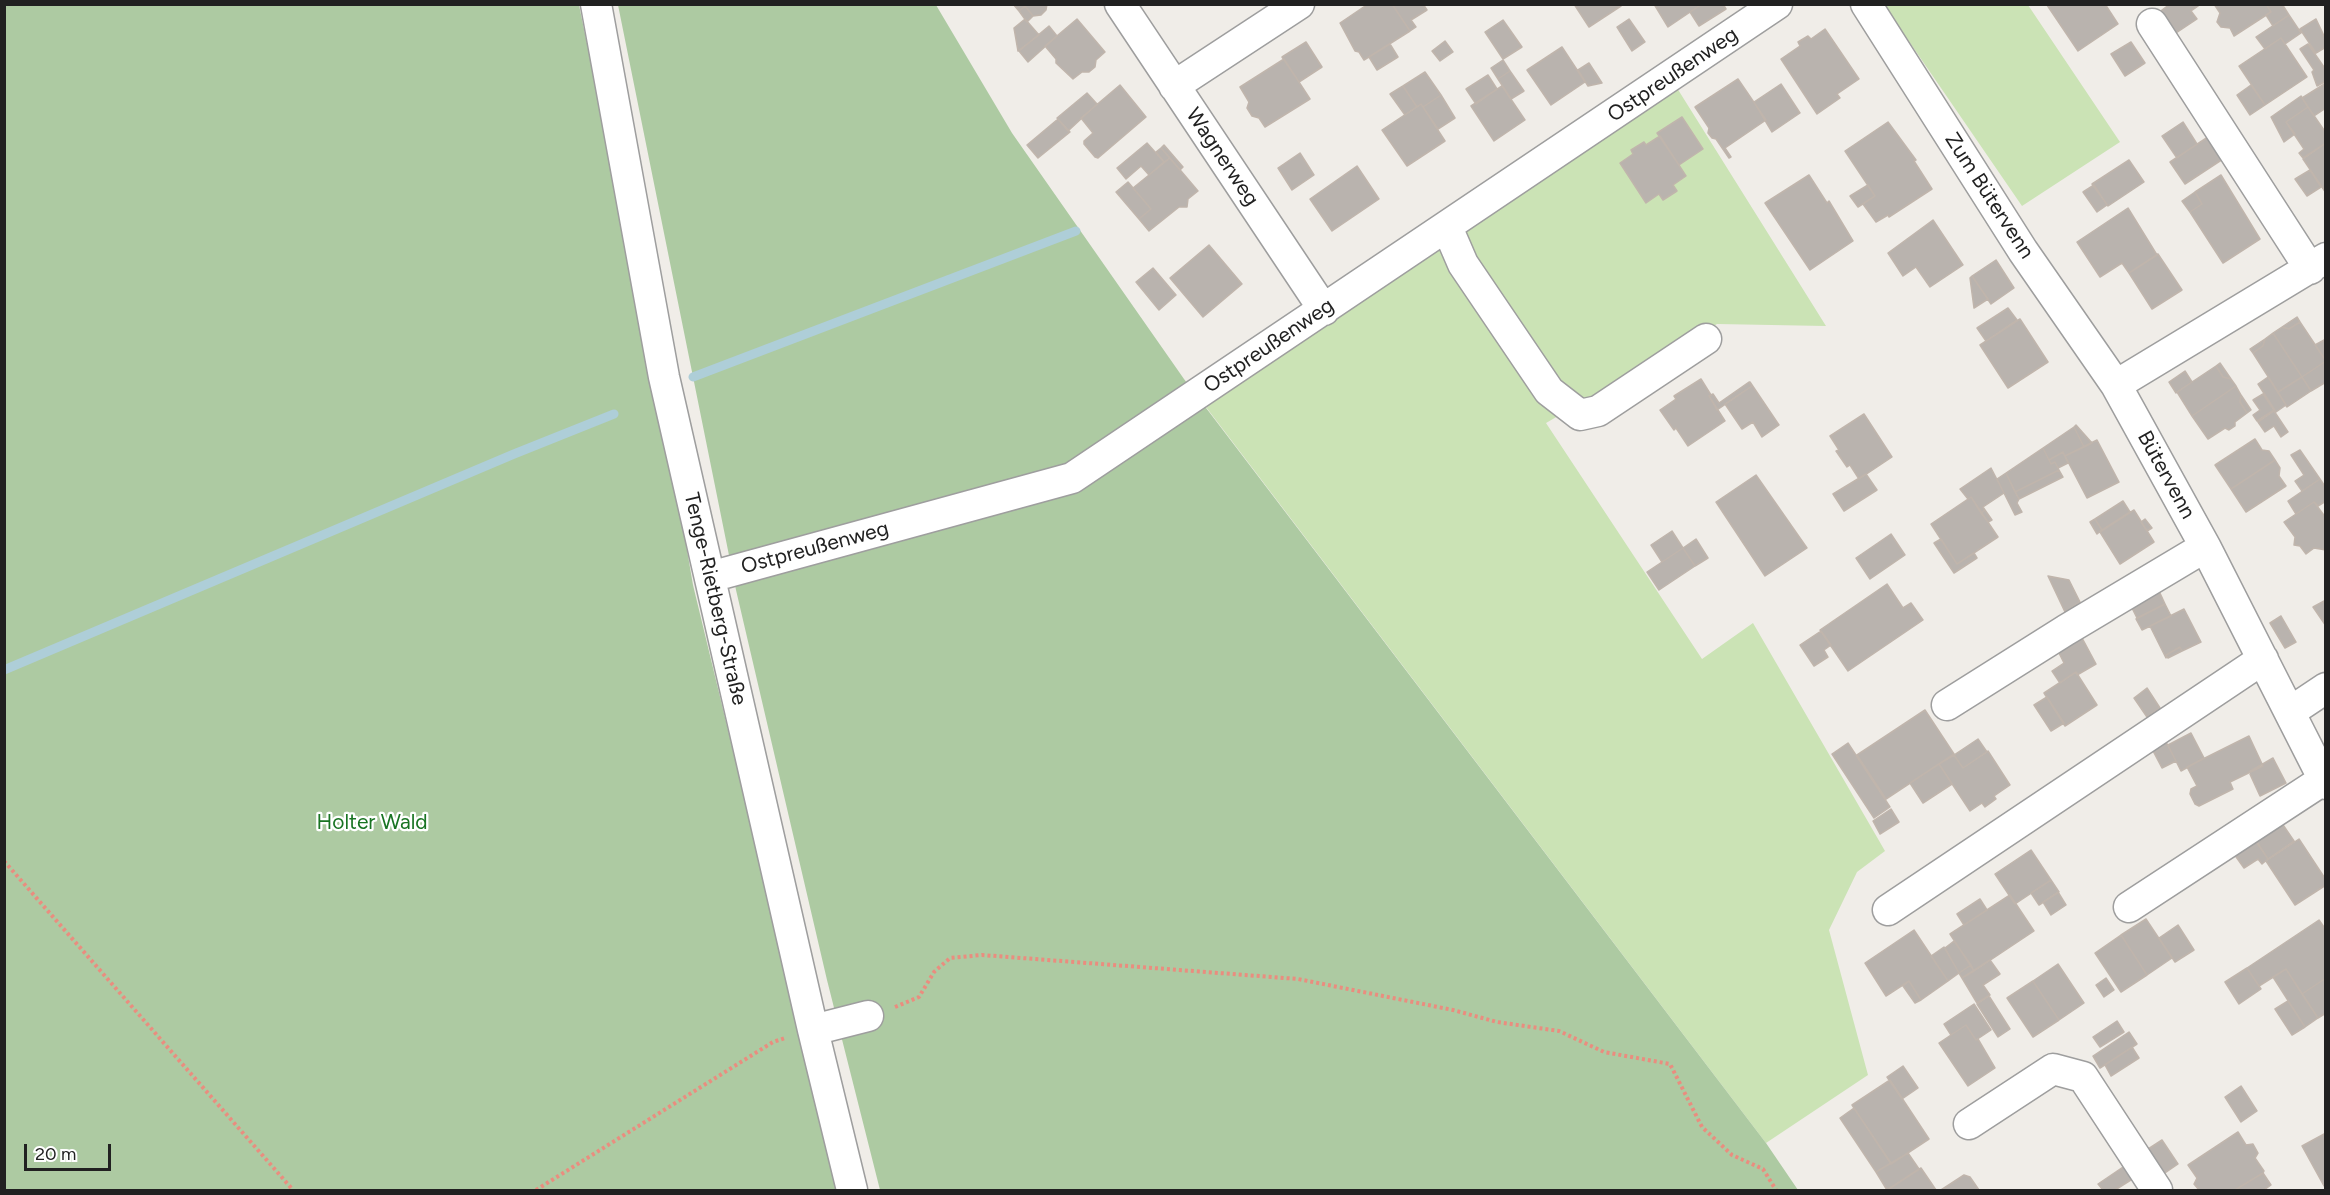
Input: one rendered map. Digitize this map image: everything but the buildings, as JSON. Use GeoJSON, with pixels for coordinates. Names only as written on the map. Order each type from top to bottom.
{"type":"FeatureCollection","features":[{"type":"Feature","properties":{"kind":"street","name":"Tenge-Rietberg-Straße"},"geometry":{"type":"LineString","coordinates":[[596,4],[664,377],[852,1191]]}},
{"type":"Feature","properties":{"kind":"street","name":"Wagnerweg"},"geometry":{"type":"LineString","coordinates":[[1120,4],[1324,310]]}},
{"type":"Feature","properties":{"kind":"street"},"geometry":{"type":"LineString","coordinates":[[1174,86],[1299,4]]}},
{"type":"Feature","properties":{"kind":"street","name":"Ostpreußenweg"},"geometry":{"type":"LineString","coordinates":[[710,577],[1072,478],[1777,4]]}},
{"type":"Feature","properties":{"kind":"street","name":"Zum Bütervenn"},"geometry":{"type":"LineString","coordinates":[[1866,4],[2023,251],[2116,385]]}},
{"type":"Feature","properties":{"kind":"street"},"geometry":{"type":"LineString","coordinates":[[2116,385],[2318,263],[2152,24]]}},
{"type":"Feature","properties":{"kind":"street"},"geometry":{"type":"LineString","coordinates":[[1447,227],[1463,264],[1549,391],[1580,415],[1598,411],[1706,339]]}},
{"type":"Feature","properties":{"kind":"street","name":"Bütervenn"},"geometry":{"type":"LineString","coordinates":[[2116,385],[2205,547],[2324,782]]}},
{"type":"Feature","properties":{"kind":"street"},"geometry":{"type":"LineString","coordinates":[[1947,705],[2066,630],[2205,547]]}},
{"type":"Feature","properties":{"kind":"street"},"geometry":{"type":"LineString","coordinates":[[1888,910],[2263,659]]}},
{"type":"Feature","properties":{"kind":"street"},"geometry":{"type":"LineString","coordinates":[[2290,712],[2325,688]]}},
{"type":"Feature","properties":{"kind":"street"},"geometry":{"type":"LineString","coordinates":[[2129,907],[2324,782]]}},
{"type":"Feature","properties":{"kind":"street"},"geometry":{"type":"LineString","coordinates":[[813,1030],[868,1016]]}},
{"type":"Feature","properties":{"kind":"street"},"geometry":{"type":"LineString","coordinates":[[1969,1124],[2053,1069],[2083,1077],[2157,1191]]}},
{"type":"Feature","properties":{"kind":"path"},"geometry":{"type":"LineString","coordinates":[[4,861],[293,1191]]}},
{"type":"Feature","properties":{"kind":"path"},"geometry":{"type":"LineString","coordinates":[[868,1016],[919,997],[934,972],[950,958],[971,956],[1029,958],[1298,979],[1453,1010],[1497,1022],[1559,1031],[1604,1052],[1670,1064],[1702,1128],[1732,1155],[1763,1169],[1776,1191]]}},
{"type":"Feature","properties":{"kind":"path"},"geometry":{"type":"LineString","coordinates":[[536,1191],[772,1042],[813,1030]]}},
{"type":"Feature","properties":{"kind":"green space","name":"Holter Wald"},"geometry":{"type":"Polygon","coordinates":[[[5,5],[579,5],[661,399],[693,585],[839,1190],[5,1190],[5,5]]]}},
{"type":"Feature","properties":{"kind":"green space"},"geometry":{"type":"Polygon","coordinates":[[[618,5],[936,5],[1012,133],[1184,379],[1766,1143],[1798,1190],[880,1190],[827,980],[736,590],[618,5]]]}},
{"type":"Feature","properties":{"kind":"green space"},"geometry":{"type":"Polygon","coordinates":[[[1884,5],[2028,5],[2120,142],[2022,206],[1884,5]]]}},
{"type":"Feature","properties":{"kind":"green space"},"geometry":{"type":"Polygon","coordinates":[[[1677,88],[1826,326],[1717,324],[1546,423],[1702,659],[1753,623],[1885,851],[1857,872],[1829,930],[1868,1075],[1766,1143],[1206,407],[1677,88]]]}},
{"type":"Feature","properties":{"kind":"waterway"},"geometry":{"type":"LineString","coordinates":[[693,377],[1076,231]]}},
{"type":"Feature","properties":{"kind":"waterway"},"geometry":{"type":"LineString","coordinates":[[4,670],[514,454],[614,414]]}}]}
